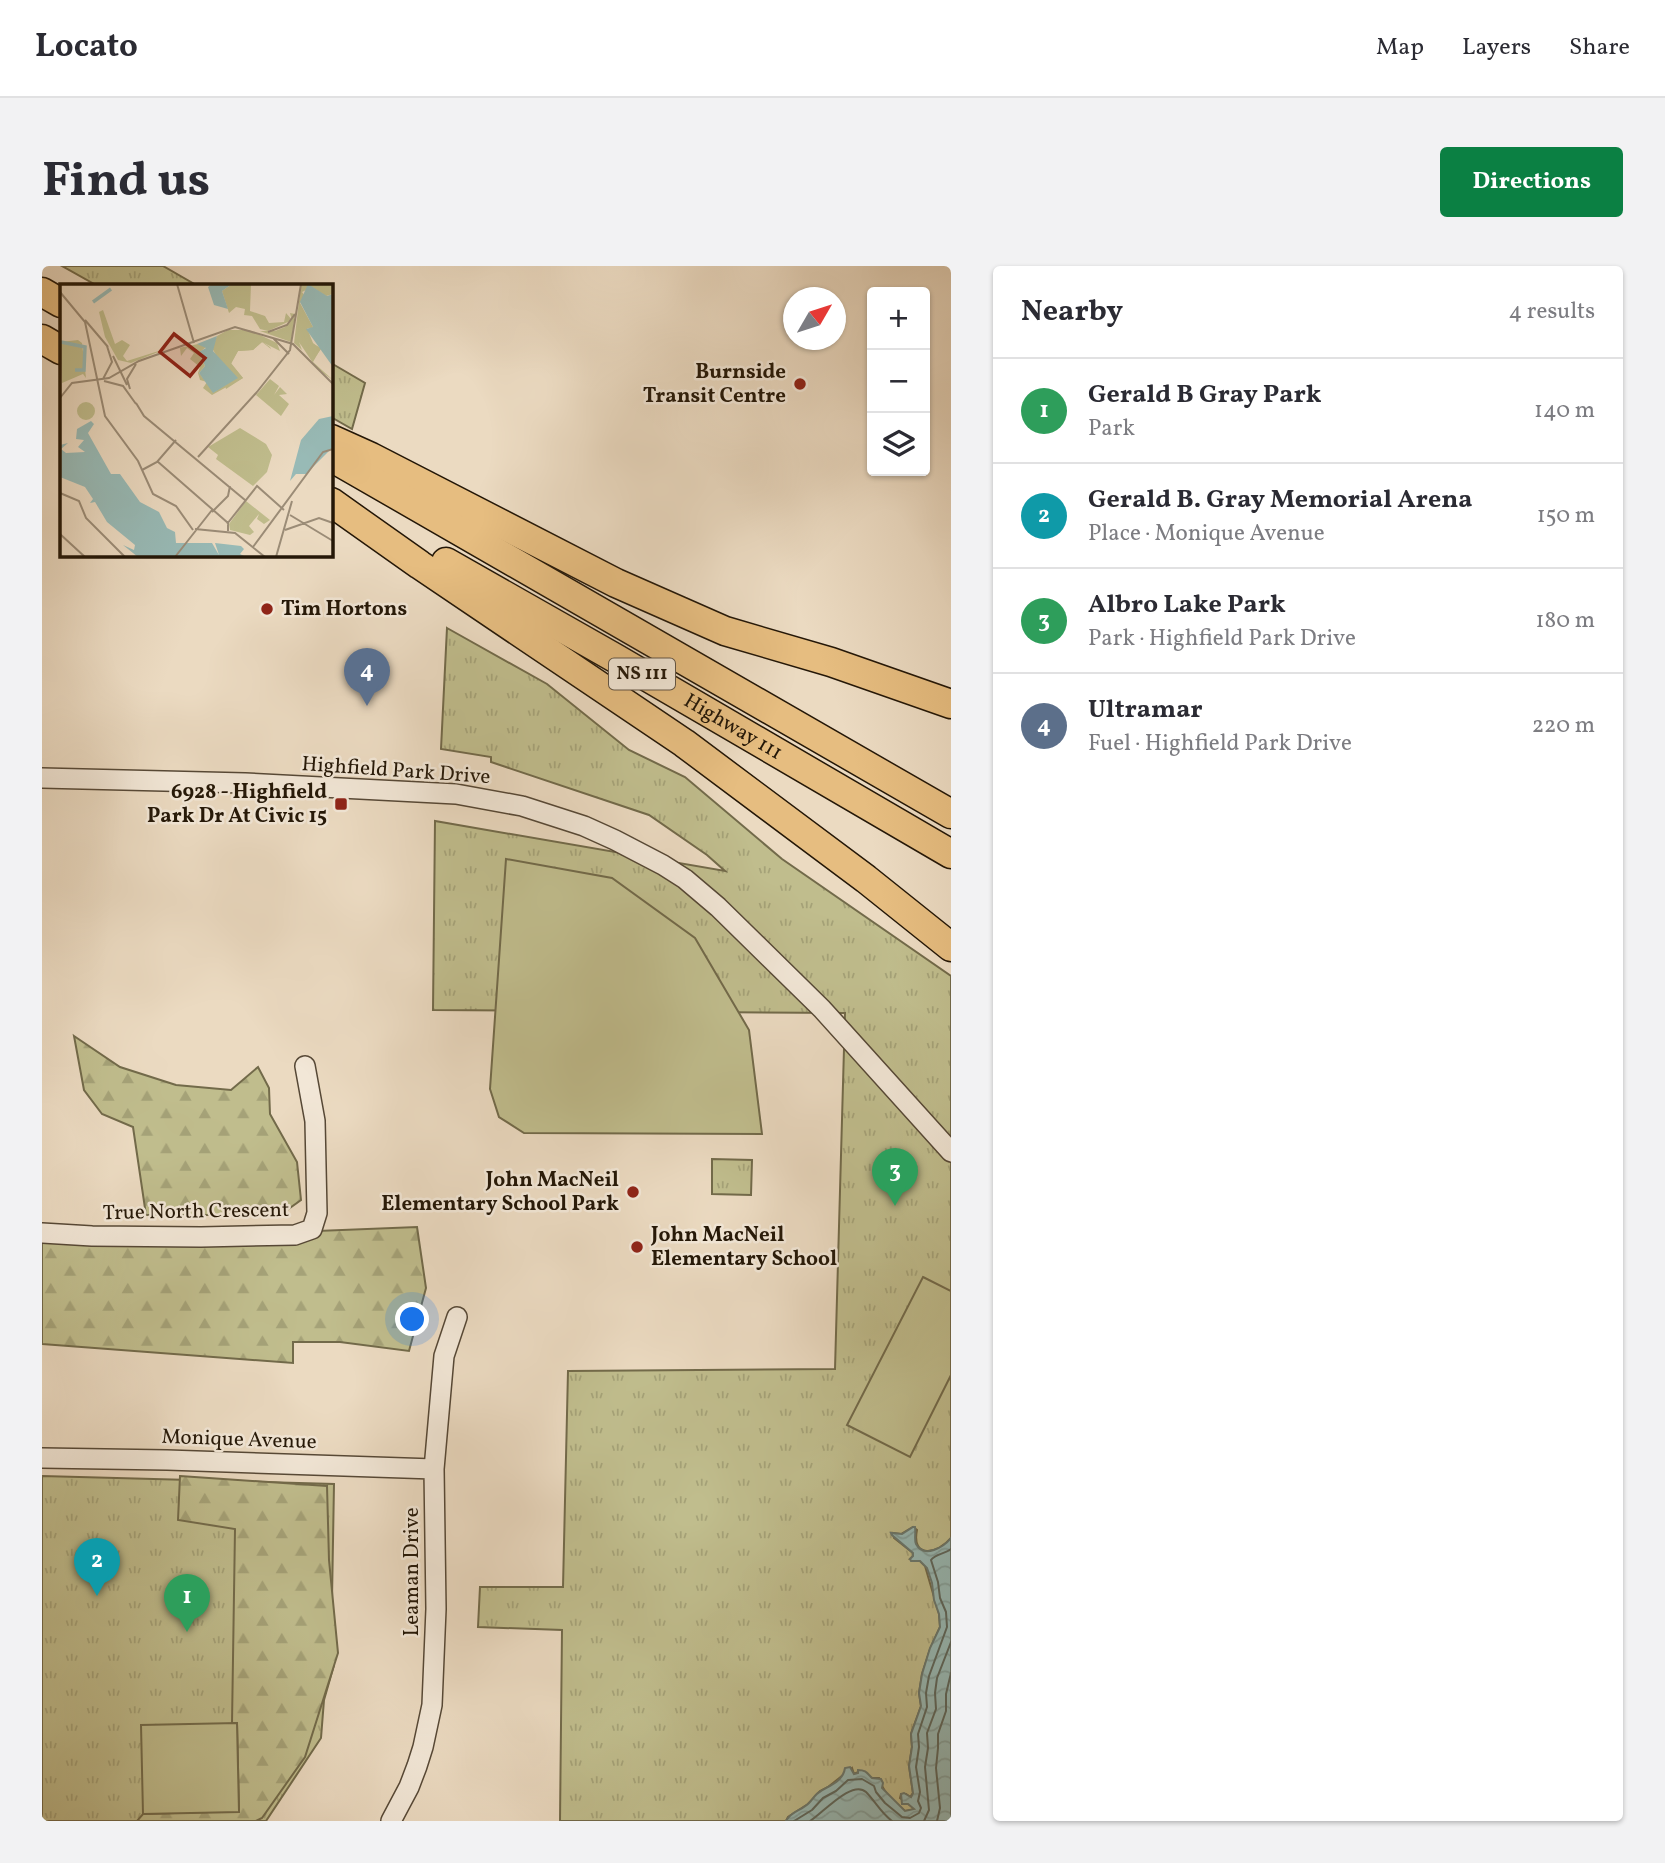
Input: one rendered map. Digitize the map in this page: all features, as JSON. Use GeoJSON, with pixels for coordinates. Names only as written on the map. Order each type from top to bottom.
{"type":"FeatureCollection","features":[{"type":"Feature","properties":{"kind":"highway"},"geometry":{"type":"LineString","coordinates":[[42,292],[60,302]]}},
{"type":"Feature","properties":{"kind":"highway"},"geometry":{"type":"LineString","coordinates":[[42,339],[60,349]]}},
{"type":"Feature","properties":{"kind":"highway"},"geometry":{"type":"LineString","coordinates":[[332,439],[615,583],[725,631],[831,662],[951,704]]}},
{"type":"Feature","properties":{"kind":"highway","name":"Highway 111"},"geometry":{"type":"LineString","coordinates":[[332,458],[951,814]]}},
{"type":"Feature","properties":{"kind":"highway"},"geometry":{"type":"LineString","coordinates":[[332,501],[432,573],[684,743],[866,879],[951,947]]}},
{"type":"Feature","properties":{"kind":"highway","name":"Highway 111"},"geometry":{"type":"LineString","coordinates":[[332,501],[627,665],[951,854]]}},
{"type":"Feature","properties":{"kind":"street","name":"Highfield Park Drive"},"geometry":{"type":"LineString","coordinates":[[42,778],[245,783],[456,794],[522,806],[584,826],[663,865],[685,879],[718,907],[822,1009],[951,1152]]}},
{"type":"Feature","properties":{"kind":"street","name":"True North Crescent"},"geometry":{"type":"LineString","coordinates":[[42,1233],[92,1236],[295,1236],[312,1229],[317,1213],[315,1121],[305,1066]]}},
{"type":"Feature","properties":{"kind":"street","name":"Leaman Drive"},"geometry":{"type":"LineString","coordinates":[[391,1821],[424,1747],[432,1705],[436,1609],[434,1469],[444,1356],[457,1317]]}},
{"type":"Feature","properties":{"kind":"street","name":"Monique Avenue"},"geometry":{"type":"LineString","coordinates":[[42,1458],[434,1469]]}},
{"type":"Feature","properties":{"kind":"green space"},"geometry":{"type":"Polygon","coordinates":[[[62,266],[163,266],[194,284],[94,284],[62,266]]]}},
{"type":"Feature","properties":{"kind":"green space"},"geometry":{"type":"Polygon","coordinates":[[[332,364],[365,383],[352,429],[332,418],[332,364]]]}},
{"type":"Feature","properties":{"kind":"green space"},"geometry":{"type":"Polygon","coordinates":[[[447,628],[547,684],[629,750],[685,777],[782,859],[951,976],[951,1538],[939,1548],[927,1551],[918,1546],[917,1530],[913,1527],[901,1534],[893,1533],[894,1538],[913,1553],[910,1559],[920,1561],[925,1566],[939,1614],[940,1627],[922,1674],[919,1693],[921,1706],[911,1734],[909,1766],[913,1793],[910,1797],[901,1794],[900,1798],[914,1808],[912,1810],[905,1811],[893,1800],[879,1778],[858,1772],[854,1774],[852,1768],[820,1791],[786,1821],[560,1821],[562,1630],[478,1627],[480,1587],[563,1587],[568,1371],[835,1369],[845,1013],[433,1010],[435,821],[725,871],[707,855],[649,815],[491,762],[491,757],[441,749],[447,628]]]}},
{"type":"Feature","properties":{"kind":"green space"},"geometry":{"type":"Polygon","coordinates":[[[506,859],[612,878],[695,938],[749,1030],[762,1134],[524,1133],[499,1117],[490,1089],[506,859]]]}},
{"type":"Feature","properties":{"kind":"green space"},"geometry":{"type":"Polygon","coordinates":[[[74,1036],[120,1067],[176,1085],[231,1090],[258,1067],[269,1088],[270,1114],[297,1162],[301,1200],[280,1215],[146,1215],[133,1127],[102,1114],[84,1090],[74,1036]]]}},
{"type":"Feature","properties":{"kind":"green space"},"geometry":{"type":"Polygon","coordinates":[[[712,1159],[752,1160],[751,1195],[712,1194],[712,1159]]]}},
{"type":"Feature","properties":{"kind":"green space"},"geometry":{"type":"Polygon","coordinates":[[[417,1227],[426,1288],[409,1351],[340,1342],[293,1342],[293,1363],[42,1344],[42,1242],[417,1227]]]}},
{"type":"Feature","properties":{"kind":"green space"},"geometry":{"type":"Polygon","coordinates":[[[923,1277],[951,1291],[951,1375],[910,1457],[847,1425],[923,1277]]]}},
{"type":"Feature","properties":{"kind":"green space"},"geometry":{"type":"Polygon","coordinates":[[[42,1476],[334,1484],[334,1665],[324,1700],[321,1738],[266,1821],[42,1821],[42,1476]]]}},
{"type":"Feature","properties":{"kind":"green space"},"geometry":{"type":"Polygon","coordinates":[[[180,1476],[327,1486],[329,1560],[338,1653],[305,1757],[262,1818],[256,1821],[137,1821],[143,1814],[239,1811],[237,1723],[232,1723],[235,1529],[178,1520],[180,1476]]]}},
{"type":"Feature","properties":{"kind":"green space"},"geometry":{"type":"Polygon","coordinates":[[[237,1723],[239,1812],[143,1814],[141,1725],[237,1723]]]}},
{"type":"Feature","properties":{"kind":"water"},"geometry":{"type":"Polygon","coordinates":[[[913,1527],[916,1544],[924,1551],[939,1548],[951,1538],[951,1821],[786,1821],[817,1794],[836,1782],[845,1768],[850,1767],[854,1774],[861,1770],[872,1778],[881,1779],[882,1788],[905,1811],[914,1809],[908,1804],[902,1804],[901,1794],[911,1797],[913,1793],[909,1766],[911,1734],[921,1706],[919,1693],[922,1674],[940,1627],[927,1568],[920,1561],[911,1561],[913,1553],[891,1533],[902,1534],[913,1527]]]}},
{"type":"Feature","properties":{"kind":"place","name":"Burnside Transit Centre"},"geometry":{"type":"Point","coordinates":[800,384]}},
{"type":"Feature","properties":{"kind":"place","name":"Tim Hortons"},"geometry":{"type":"Point","coordinates":[267,609]}},
{"type":"Feature","properties":{"kind":"place","name":"Ultramar"},"geometry":{"type":"Point","coordinates":[367,706]}},
{"type":"Feature","properties":{"kind":"place","name":"6928 - Highfield Park Dr At Civic 15"},"geometry":{"type":"Point","coordinates":[341,804]}},
{"type":"Feature","properties":{"kind":"place","name":"John MacNeil Elementary School Park"},"geometry":{"type":"Point","coordinates":[633,1192]}},
{"type":"Feature","properties":{"kind":"place","name":"Albro Lake Park"},"geometry":{"type":"Point","coordinates":[895,1206]}},
{"type":"Feature","properties":{"kind":"place","name":"John MacNeil Elementary School"},"geometry":{"type":"Point","coordinates":[637,1247]}},
{"type":"Feature","properties":{"kind":"place","name":"Gerald B. Gray Memorial Arena"},"geometry":{"type":"Point","coordinates":[97,1596]}},
{"type":"Feature","properties":{"kind":"place","name":"Gerald B Gray Park"},"geometry":{"type":"Point","coordinates":[187,1632]}}]}
